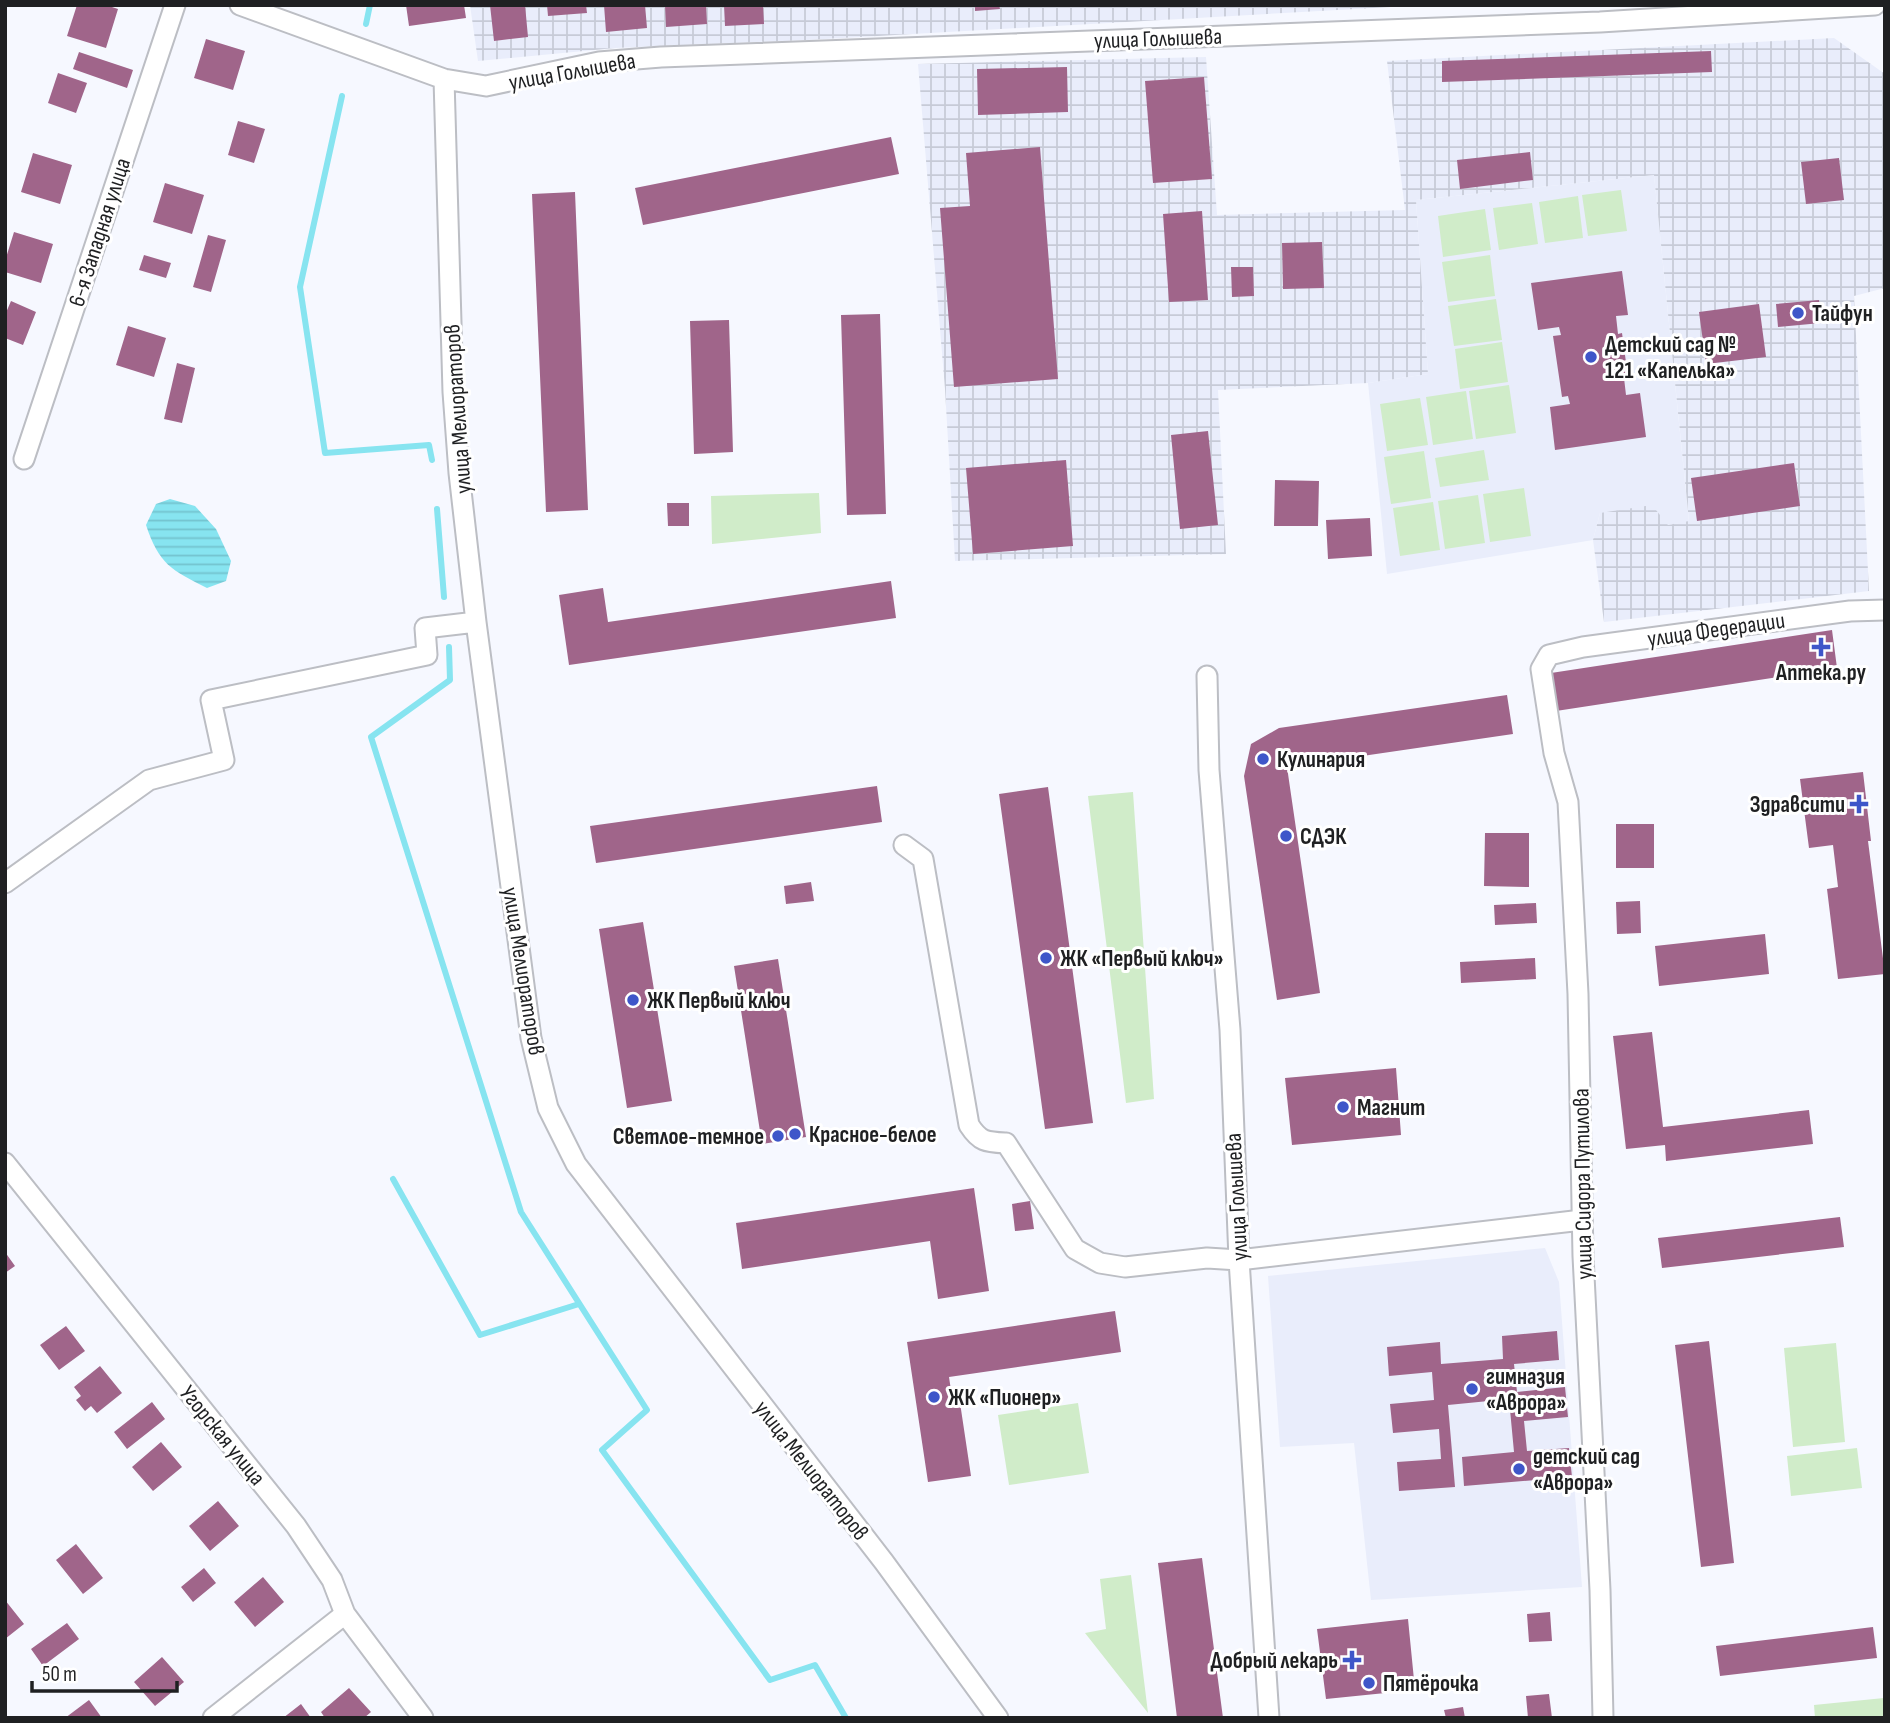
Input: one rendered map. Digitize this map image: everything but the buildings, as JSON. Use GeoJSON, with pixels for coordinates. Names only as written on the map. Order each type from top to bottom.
{"type":"FeatureCollection","features":[{"type":"Feature","properties":{"kind":"street","name":"6-я Западная улица"},"geometry":{"type":"LineString","coordinates":[[24,459],[175,5]]}},
{"type":"Feature","properties":{"kind":"street","name":"улица Голышева"},"geometry":{"type":"LineString","coordinates":[[240,5],[444,79],[486,86],[599,62],[661,57],[1600,22],[1875,5]]}},
{"type":"Feature","properties":{"kind":"street","name":"улица Мелиораторов"},"geometry":{"type":"LineString","coordinates":[[444,79],[453,392],[459,473],[531,1038],[548,1108],[576,1164],[884,1562],[998,1718]]}},
{"type":"Feature","properties":{"kind":"street","name":"улица Федерации"},"geometry":{"type":"LineString","coordinates":[[1549,655],[1583,647],[1823,614],[1885,610]]}},
{"type":"Feature","properties":{"kind":"street"},"geometry":{"type":"LineString","coordinates":[[5,883],[149,780],[224,760],[211,700],[427,655],[425,628],[476,622]]}},
{"type":"Feature","properties":{"kind":"street","name":"улица Сидора Путилова"},"geometry":{"type":"LineString","coordinates":[[1549,655],[1541,669],[1554,753],[1568,802],[1578,994],[1582,1220],[1600,1590],[1603,1718]]}},
{"type":"Feature","properties":{"kind":"street","name":"улица Голышева"},"geometry":{"type":"LineString","coordinates":[[1207,676],[1209,770],[1230,1030],[1239,1260],[1269,1718]]}},
{"type":"Feature","properties":{"kind":"street"},"geometry":{"type":"LineString","coordinates":[[904,845],[923,859],[969,1125],[977,1137],[988,1142],[1006,1143],[1075,1249],[1100,1263],[1125,1267],[1207,1258],[1239,1260],[1582,1220]]}},
{"type":"Feature","properties":{"kind":"street","name":"Угорская улица"},"geometry":{"type":"LineString","coordinates":[[5,1163],[296,1526],[332,1580],[345,1614],[423,1718]]}},
{"type":"Feature","properties":{"kind":"street"},"geometry":{"type":"LineString","coordinates":[[213,1718],[345,1614]]}},
{"type":"Feature","properties":{"kind":"shaded area"},"geometry":{"type":"Polygon","coordinates":[[[470,5],[1427,5],[807,40],[615,48],[478,61],[470,5]]]}},
{"type":"Feature","properties":{"kind":"shaded area"},"geometry":{"type":"Polygon","coordinates":[[[1834,38],[1885,74],[1885,288],[1854,296],[1869,591],[1604,622],[1593,540],[1600,513],[1652,505],[1668,525],[1689,521],[1654,175],[1416,200],[1428,374],[1368,383],[1218,390],[1226,554],[955,561],[945,389],[918,64],[1206,57],[1217,215],[1405,210],[1387,61],[1834,38]]]}},
{"type":"Feature","properties":{"kind":"shaded area"},"geometry":{"type":"Polygon","coordinates":[[[1654,175],[1689,522],[1668,525],[1600,513],[1593,540],[1387,574],[1368,383],[1428,374],[1416,200],[1654,175]]]}},
{"type":"Feature","properties":{"kind":"shaded area"},"geometry":{"type":"Polygon","coordinates":[[[1545,1248],[1559,1282],[1582,1587],[1371,1600],[1354,1443],[1280,1447],[1268,1276],[1545,1248]]]}},
{"type":"Feature","properties":{"kind":"green space"},"geometry":{"type":"Polygon","coordinates":[[[1621,190],[1627,231],[1588,236],[1582,195],[1621,190]]]}},
{"type":"Feature","properties":{"kind":"green space"},"geometry":{"type":"Polygon","coordinates":[[[1578,196],[1583,238],[1545,243],[1539,202],[1578,196]]]}},
{"type":"Feature","properties":{"kind":"green space"},"geometry":{"type":"Polygon","coordinates":[[[1532,203],[1538,244],[1499,250],[1493,208],[1532,203]]]}},
{"type":"Feature","properties":{"kind":"green space"},"geometry":{"type":"Polygon","coordinates":[[[1485,209],[1491,250],[1443,257],[1438,216],[1485,209]]]}},
{"type":"Feature","properties":{"kind":"green space"},"geometry":{"type":"Polygon","coordinates":[[[1490,255],[1495,296],[1448,302],[1442,262],[1490,255]]]}},
{"type":"Feature","properties":{"kind":"green space"},"geometry":{"type":"Polygon","coordinates":[[[1496,299],[1502,340],[1454,346],[1448,306],[1496,299]]]}},
{"type":"Feature","properties":{"kind":"green space"},"geometry":{"type":"Polygon","coordinates":[[[1502,342],[1508,382],[1460,389],[1455,349],[1502,342]]]}},
{"type":"Feature","properties":{"kind":"green space"},"geometry":{"type":"Polygon","coordinates":[[[1509,385],[1516,433],[1476,439],[1469,391],[1509,385]]]}},
{"type":"Feature","properties":{"kind":"green space"},"geometry":{"type":"Polygon","coordinates":[[[1466,391],[1473,439],[1433,445],[1426,397],[1466,391]]]}},
{"type":"Feature","properties":{"kind":"green space"},"geometry":{"type":"Polygon","coordinates":[[[1420,398],[1428,445],[1387,451],[1380,404],[1420,398]]]}},
{"type":"Feature","properties":{"kind":"green space"},"geometry":{"type":"Polygon","coordinates":[[[1484,450],[1489,480],[1440,487],[1435,458],[1484,450]]]}},
{"type":"Feature","properties":{"kind":"green space"},"geometry":{"type":"Polygon","coordinates":[[[1424,451],[1431,498],[1391,504],[1384,457],[1424,451]]]}},
{"type":"Feature","properties":{"kind":"green space"},"geometry":{"type":"Polygon","coordinates":[[[1524,488],[1531,536],[1490,542],[1483,494],[1524,488]]]}},
{"type":"Feature","properties":{"kind":"green space"},"geometry":{"type":"Polygon","coordinates":[[[819,493],[821,533],[712,544],[711,496],[819,493]]]}},
{"type":"Feature","properties":{"kind":"green space"},"geometry":{"type":"Polygon","coordinates":[[[1478,495],[1485,543],[1445,549],[1438,501],[1478,495]]]}},
{"type":"Feature","properties":{"kind":"green space"},"geometry":{"type":"Polygon","coordinates":[[[1433,502],[1440,550],[1400,556],[1393,508],[1433,502]]]}},
{"type":"Feature","properties":{"kind":"green space"},"geometry":{"type":"Polygon","coordinates":[[[1133,792],[1154,1099],[1126,1103],[1088,796],[1133,792]]]}},
{"type":"Feature","properties":{"kind":"green space"},"geometry":{"type":"Polygon","coordinates":[[[1836,1343],[1845,1442],[1793,1447],[1784,1348],[1836,1343]]]}},
{"type":"Feature","properties":{"kind":"green space"},"geometry":{"type":"Polygon","coordinates":[[[1078,1403],[1089,1473],[1009,1485],[998,1415],[1078,1403]]]}},
{"type":"Feature","properties":{"kind":"green space"},"geometry":{"type":"Polygon","coordinates":[[[1857,1448],[1862,1488],[1791,1496],[1787,1456],[1857,1448]]]}},
{"type":"Feature","properties":{"kind":"green space"},"geometry":{"type":"Polygon","coordinates":[[[1131,1575],[1148,1713],[1085,1633],[1106,1629],[1100,1579],[1131,1575]]]}},
{"type":"Feature","properties":{"kind":"green space"},"geometry":{"type":"Polygon","coordinates":[[[1884,1698],[1885,1718],[1815,1718],[1814,1705],[1884,1698]]]}},
{"type":"Feature","properties":{"kind":"water"},"geometry":{"type":"Polygon","coordinates":[[[170,499],[195,506],[216,529],[231,561],[226,581],[207,588],[175,570],[156,549],[146,525],[156,504],[170,499]]]}},
{"type":"Feature","properties":{"kind":"waterway"},"geometry":{"type":"LineString","coordinates":[[366,24],[370,5]]}},
{"type":"Feature","properties":{"kind":"waterway"},"geometry":{"type":"LineString","coordinates":[[342,96],[300,287],[325,453],[429,445],[432,460]]}},
{"type":"Feature","properties":{"kind":"waterway"},"geometry":{"type":"LineString","coordinates":[[437,509],[444,597]]}},
{"type":"Feature","properties":{"kind":"waterway"},"geometry":{"type":"LineString","coordinates":[[449,647],[450,680],[371,737],[521,1212],[647,1410],[602,1450],[770,1680],[815,1665],[846,1718]]}},
{"type":"Feature","properties":{"kind":"waterway"},"geometry":{"type":"LineString","coordinates":[[393,1179],[480,1335],[579,1304]]}},
{"type":"Feature","properties":{"kind":"place","name":"Тайфун"},"geometry":{"type":"Point","coordinates":[1798,313]}},
{"type":"Feature","properties":{"kind":"place","name":"Детский сад № 121 «Капелька»"},"geometry":{"type":"Point","coordinates":[1591,357]}},
{"type":"Feature","properties":{"kind":"place","name":"Аптека.ру"},"geometry":{"type":"Point","coordinates":[1821,647]}},
{"type":"Feature","properties":{"kind":"place","name":"Кулинария"},"geometry":{"type":"Point","coordinates":[1263,759]}},
{"type":"Feature","properties":{"kind":"place","name":"Здравсити"},"geometry":{"type":"Point","coordinates":[1859,804]}},
{"type":"Feature","properties":{"kind":"place","name":"СДЭК"},"geometry":{"type":"Point","coordinates":[1286,836]}},
{"type":"Feature","properties":{"kind":"place","name":"ЖК «Первый ключ»"},"geometry":{"type":"Point","coordinates":[1046,958]}},
{"type":"Feature","properties":{"kind":"place","name":"ЖК Первый ключ"},"geometry":{"type":"Point","coordinates":[633,1000]}},
{"type":"Feature","properties":{"kind":"place","name":"Магнит"},"geometry":{"type":"Point","coordinates":[1343,1107]}},
{"type":"Feature","properties":{"kind":"place","name":"Красное-белое"},"geometry":{"type":"Point","coordinates":[795,1134]}},
{"type":"Feature","properties":{"kind":"place","name":"Светлое-темное"},"geometry":{"type":"Point","coordinates":[778,1136]}},
{"type":"Feature","properties":{"kind":"place","name":"гимназия «Аврора»"},"geometry":{"type":"Point","coordinates":[1472,1389]}},
{"type":"Feature","properties":{"kind":"place","name":"ЖК «Пионер»"},"geometry":{"type":"Point","coordinates":[934,1397]}},
{"type":"Feature","properties":{"kind":"place","name":"детский сад «Аврора»"},"geometry":{"type":"Point","coordinates":[1519,1469]}},
{"type":"Feature","properties":{"kind":"place","name":"Добрый лекарь"},"geometry":{"type":"Point","coordinates":[1352,1660]}},
{"type":"Feature","properties":{"kind":"place","name":"Пятёрочка"},"geometry":{"type":"Point","coordinates":[1369,1683]}}]}
